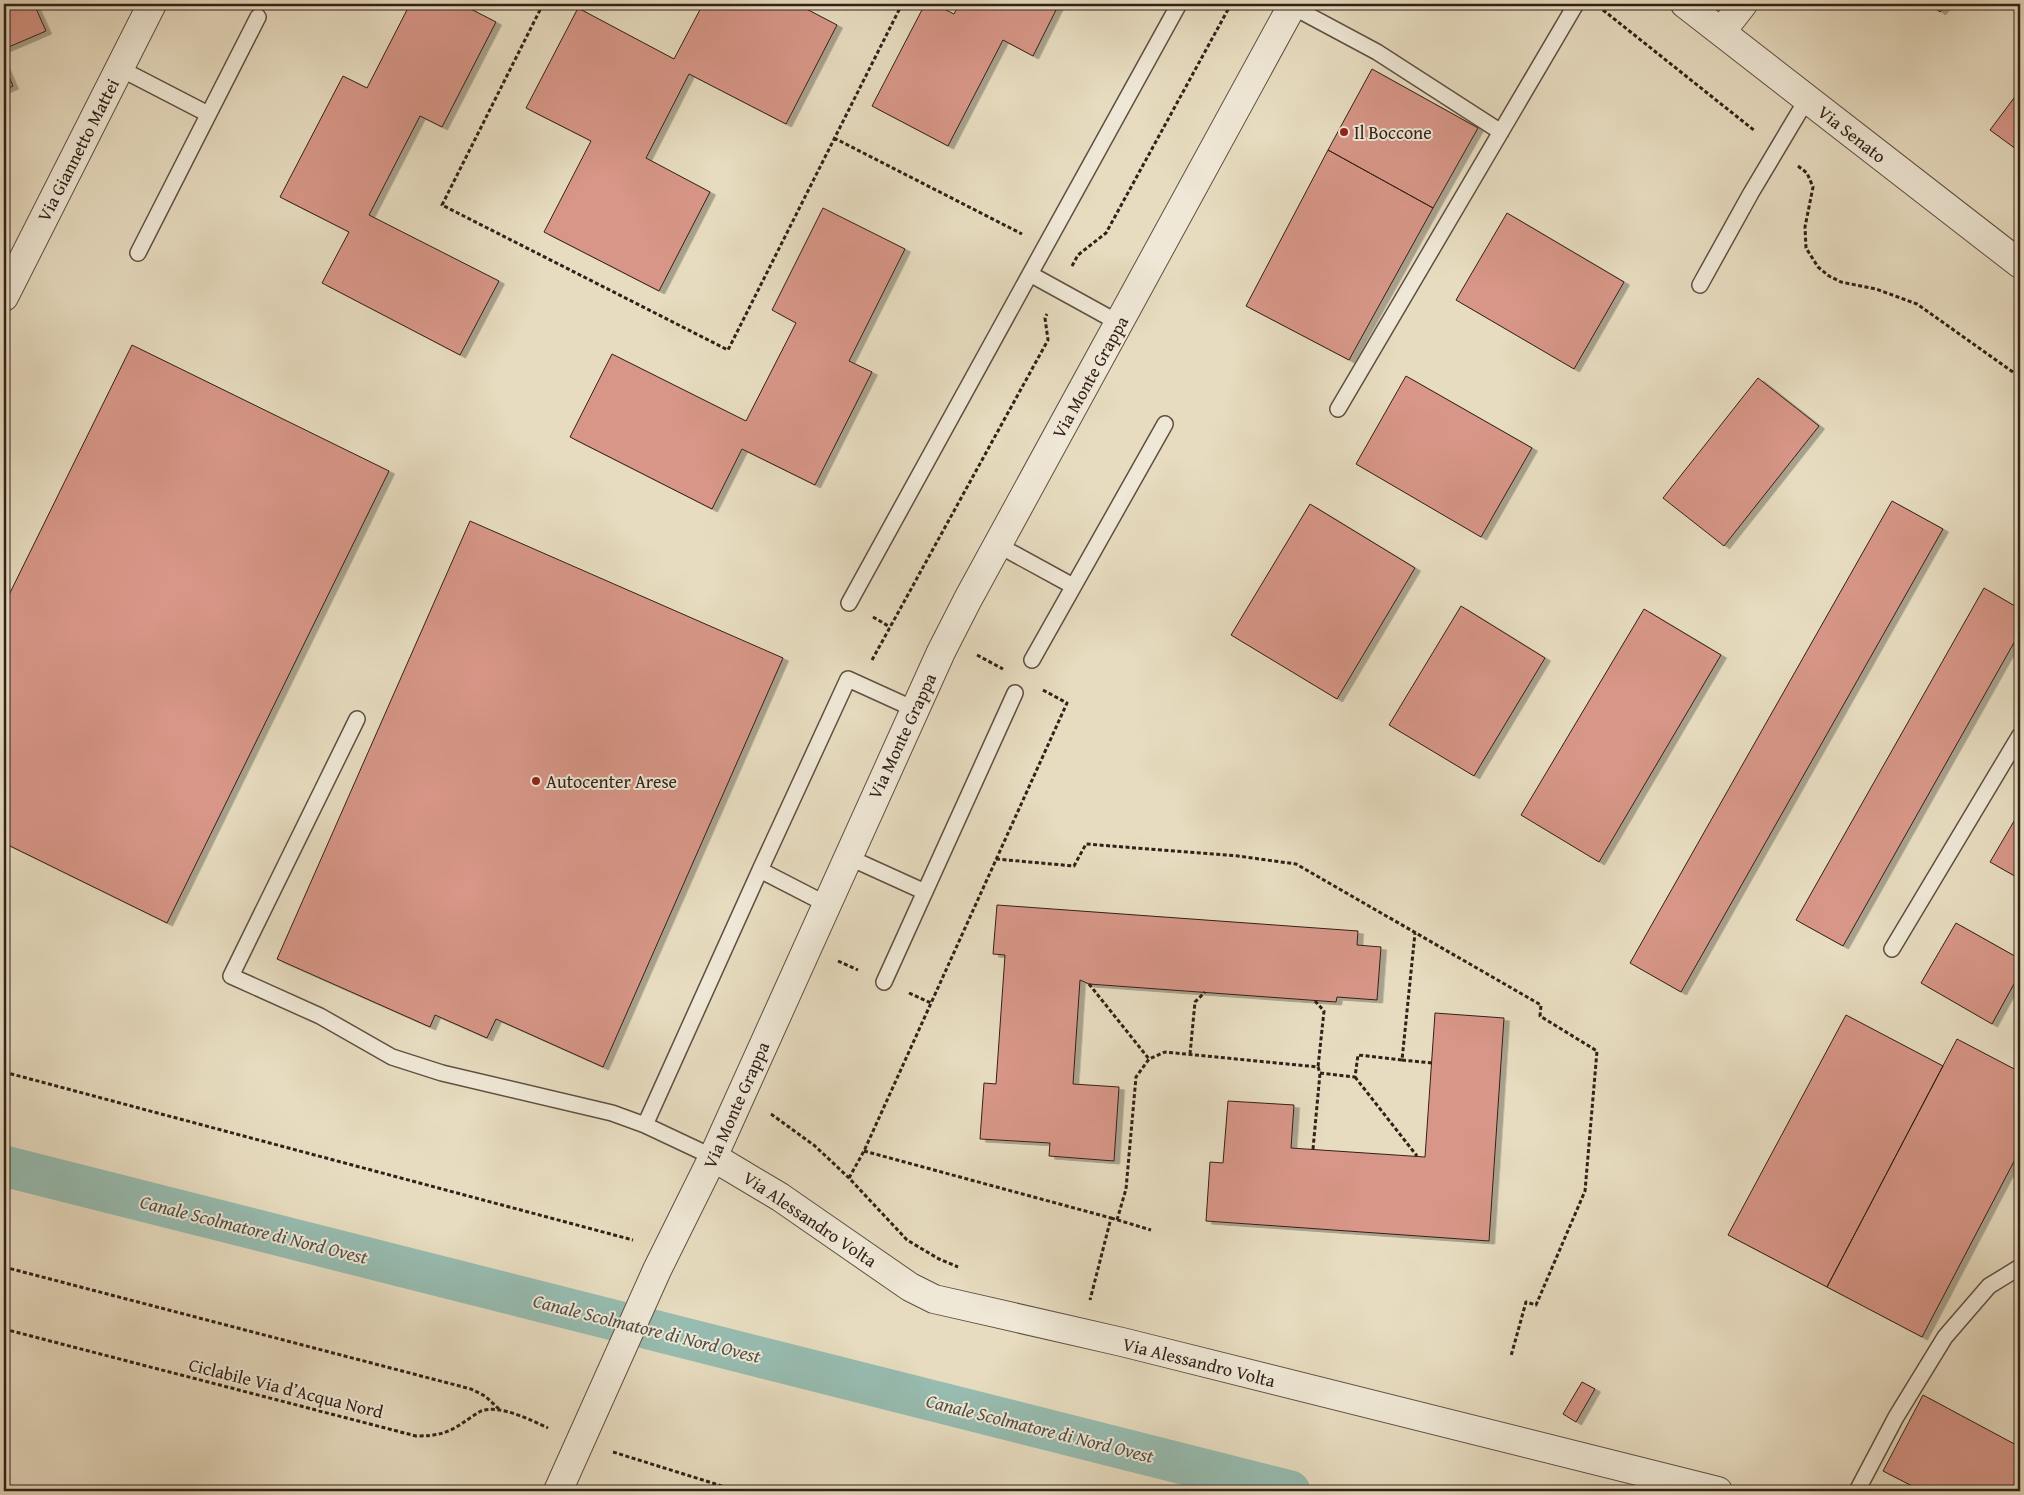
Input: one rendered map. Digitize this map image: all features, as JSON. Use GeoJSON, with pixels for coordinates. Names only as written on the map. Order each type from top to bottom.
{"type":"FeatureCollection","features":[{"type":"Feature","properties":{"kind":"street","name":"Via Giannetto Mattei"},"geometry":{"type":"LineString","coordinates":[[4,296],[152,4]]}},
{"type":"Feature","properties":{"kind":"street","name":"Via Senato"},"geometry":{"type":"LineString","coordinates":[[1685,4],[2020,264]]}},
{"type":"Feature","properties":{"kind":"street"},"geometry":{"type":"LineString","coordinates":[[1721,32],[1743,4]]}},
{"type":"Feature","properties":{"kind":"street","name":"Via Monte Grappa"},"geometry":{"type":"LineString","coordinates":[[558,1491],[662,1260],[713,1157],[914,709],[968,600],[1292,5]]}},
{"type":"Feature","properties":{"kind":"street","name":"Via Alessandro Volta"},"geometry":{"type":"LineString","coordinates":[[713,1157],[780,1197],[910,1287],[934,1299],[1122,1342],[1718,1491]]}},
{"type":"Feature","properties":{"kind":"lane"},"geometry":{"type":"LineString","coordinates":[[849,603],[1179,4]]}},
{"type":"Feature","properties":{"kind":"lane"},"geometry":{"type":"LineString","coordinates":[[1338,409],[1576,4]]}},
{"type":"Feature","properties":{"kind":"lane"},"geometry":{"type":"LineString","coordinates":[[1292,5],[1377,52],[1501,132]]}},
{"type":"Feature","properties":{"kind":"lane"},"geometry":{"type":"LineString","coordinates":[[138,254],[258,17]]}},
{"type":"Feature","properties":{"kind":"lane"},"geometry":{"type":"LineString","coordinates":[[119,68],[208,114]]}},
{"type":"Feature","properties":{"kind":"lane"},"geometry":{"type":"LineString","coordinates":[[1700,286],[1751,193],[1807,99]]}},
{"type":"Feature","properties":{"kind":"lane"},"geometry":{"type":"LineString","coordinates":[[1030,274],[1119,323]]}},
{"type":"Feature","properties":{"kind":"lane"},"geometry":{"type":"LineString","coordinates":[[1032,660],[1165,424]]}},
{"type":"Feature","properties":{"kind":"lane"},"geometry":{"type":"LineString","coordinates":[[998,545],[1072,586]]}},
{"type":"Feature","properties":{"kind":"lane"},"geometry":{"type":"LineString","coordinates":[[645,1125],[848,679],[914,709]]}},
{"type":"Feature","properties":{"kind":"lane"},"geometry":{"type":"LineString","coordinates":[[884,982],[1015,693]]}},
{"type":"Feature","properties":{"kind":"lane"},"geometry":{"type":"LineString","coordinates":[[357,719],[231,976],[320,1016],[392,1057],[442,1073],[612,1113],[645,1125],[713,1157]]}},
{"type":"Feature","properties":{"kind":"lane"},"geometry":{"type":"LineString","coordinates":[[1892,949],[2020,735]]}},
{"type":"Feature","properties":{"kind":"lane"},"geometry":{"type":"LineString","coordinates":[[848,856],[925,892]]}},
{"type":"Feature","properties":{"kind":"lane"},"geometry":{"type":"LineString","coordinates":[[760,870],[826,904]]}},
{"type":"Feature","properties":{"kind":"lane"},"geometry":{"type":"LineString","coordinates":[[1857,1491],[1896,1417],[1945,1337],[1989,1286],[2020,1267]]}},
{"type":"Feature","properties":{"kind":"path"},"geometry":{"type":"LineString","coordinates":[[544,4],[442,205],[728,350],[902,4]]}},
{"type":"Feature","properties":{"kind":"path"},"geometry":{"type":"LineString","coordinates":[[1068,272],[1078,255],[1106,233],[1231,4]]}},
{"type":"Feature","properties":{"kind":"path"},"geometry":{"type":"LineString","coordinates":[[1601,9],[1756,131]]}},
{"type":"Feature","properties":{"kind":"path"},"geometry":{"type":"LineString","coordinates":[[834,138],[1023,234]]}},
{"type":"Feature","properties":{"kind":"path"},"geometry":{"type":"LineString","coordinates":[[1791,160],[1807,173],[1814,187],[1805,227],[1806,248],[1818,267],[1829,276],[1841,282],[1876,290],[1917,304],[2020,378]]}},
{"type":"Feature","properties":{"kind":"path"},"geometry":{"type":"LineString","coordinates":[[859,684],[1048,340],[1045,318],[1048,311]]}},
{"type":"Feature","properties":{"kind":"path"},"geometry":{"type":"LineString","coordinates":[[976,654],[1009,672]]}},
{"type":"Feature","properties":{"kind":"path"},"geometry":{"type":"LineString","coordinates":[[849,1178],[864,1151],[1067,703],[1034,685]]}},
{"type":"Feature","properties":{"kind":"path"},"geometry":{"type":"LineString","coordinates":[[996,859],[1074,866],[1086,844],[1238,856],[1296,864],[1541,1005],[1540,1016],[1597,1051],[1585,1191],[1536,1305],[1526,1302],[1511,1356]]}},
{"type":"Feature","properties":{"kind":"path"},"geometry":{"type":"LineString","coordinates":[[1402,1060],[1416,933]]}},
{"type":"Feature","properties":{"kind":"path"},"geometry":{"type":"LineString","coordinates":[[1089,984],[1149,1059]]}},
{"type":"Feature","properties":{"kind":"path"},"geometry":{"type":"LineString","coordinates":[[1190,1054],[1195,1002],[1205,992]]}},
{"type":"Feature","properties":{"kind":"path"},"geometry":{"type":"LineString","coordinates":[[1313,1149],[1320,1073],[1318,1067],[1324,1012],[1315,1000]]}},
{"type":"Feature","properties":{"kind":"path"},"geometry":{"type":"LineString","coordinates":[[1117,1220],[1126,1189],[1136,1077],[1149,1059],[1165,1052],[1318,1067]]}},
{"type":"Feature","properties":{"kind":"path"},"geometry":{"type":"LineString","coordinates":[[1355,1078],[1358,1055],[1432,1063]]}},
{"type":"Feature","properties":{"kind":"path"},"geometry":{"type":"LineString","coordinates":[[4,1072],[662,1260]]}},
{"type":"Feature","properties":{"kind":"path"},"geometry":{"type":"LineString","coordinates":[[1320,1073],[1355,1078],[1417,1156]]}},
{"type":"Feature","properties":{"kind":"path"},"geometry":{"type":"LineString","coordinates":[[738,1100],[768,1112],[815,1146],[849,1178],[907,1240],[938,1259],[965,1270]]}},
{"type":"Feature","properties":{"kind":"path"},"geometry":{"type":"LineString","coordinates":[[864,1151],[1150,1230]]}},
{"type":"Feature","properties":{"kind":"path"},"geometry":{"type":"LineString","coordinates":[[1080,1298],[1090,1300],[1111,1218]]}},
{"type":"Feature","properties":{"kind":"path"},"geometry":{"type":"LineString","coordinates":[[4,1267],[471,1389],[484,1396],[500,1411]]}},
{"type":"Feature","properties":{"kind":"path","name":"Ciclabile Via d’Acqua Nord"},"geometry":{"type":"LineString","coordinates":[[4,1329],[416,1436],[438,1436],[482,1411],[500,1411],[521,1416],[556,1431]]}},
{"type":"Feature","properties":{"kind":"path"},"geometry":{"type":"LineString","coordinates":[[610,1452],[738,1491]]}},
{"type":"Feature","properties":{"kind":"building"},"geometry":{"type":"Polygon","coordinates":[[[4,4],[34,4],[46,31],[4,49],[4,4]]]}},
{"type":"Feature","properties":{"kind":"building"},"geometry":{"type":"Polygon","coordinates":[[[410,4],[461,4],[496,22],[442,127],[420,116],[369,215],[499,281],[460,355],[322,283],[349,232],[280,197],[343,76],[367,88],[410,4]]]}},
{"type":"Feature","properties":{"kind":"building"},"geometry":{"type":"Polygon","coordinates":[[[703,4],[797,4],[837,25],[786,124],[689,74],[646,158],[710,192],[659,291],[544,232],[591,141],[526,108],[578,8],[674,59],[703,4]]]}},
{"type":"Feature","properties":{"kind":"building"},"geometry":{"type":"Polygon","coordinates":[[[925,4],[934,4],[954,14],[959,4],[1059,4],[1033,56],[1003,40],[948,146],[872,106],[925,4]]]}},
{"type":"Feature","properties":{"kind":"building"},"geometry":{"type":"Polygon","coordinates":[[[1929,4],[1947,4],[1940,12],[1929,4]]]}},
{"type":"Feature","properties":{"kind":"building"},"geometry":{"type":"Polygon","coordinates":[[[4,65],[13,86],[4,90],[4,65]]]}},
{"type":"Feature","properties":{"kind":"building"},"geometry":{"type":"Polygon","coordinates":[[[1372,69],[1478,128],[1433,208],[1328,150],[1372,69]]]}},
{"type":"Feature","properties":{"kind":"building"},"geometry":{"type":"Polygon","coordinates":[[[2017,94],[2020,96],[2020,152],[1990,130],[2017,94]]]}},
{"type":"Feature","properties":{"kind":"building"},"geometry":{"type":"Polygon","coordinates":[[[1328,150],[1433,208],[1349,360],[1246,306],[1328,150]]]}},
{"type":"Feature","properties":{"kind":"building"},"geometry":{"type":"Polygon","coordinates":[[[823,208],[905,249],[849,361],[872,372],[815,485],[742,449],[712,509],[570,437],[612,354],[746,421],[796,323],[772,310],[823,208]]]}},
{"type":"Feature","properties":{"kind":"building"},"geometry":{"type":"Polygon","coordinates":[[[1507,213],[1624,282],[1574,369],[1456,300],[1507,213]]]}},
{"type":"Feature","properties":{"kind":"building"},"geometry":{"type":"Polygon","coordinates":[[[132,345],[389,471],[167,923],[4,843],[4,605],[132,345]]]}},
{"type":"Feature","properties":{"kind":"building"},"geometry":{"type":"Polygon","coordinates":[[[1406,376],[1532,448],[1481,537],[1356,464],[1406,376]]]}},
{"type":"Feature","properties":{"kind":"building"},"geometry":{"type":"Polygon","coordinates":[[[1758,378],[1819,426],[1724,546],[1663,498],[1758,378]]]}},
{"type":"Feature","properties":{"kind":"building"},"geometry":{"type":"Polygon","coordinates":[[[1892,501],[1943,529],[1681,992],[1630,963],[1892,501]]]}},
{"type":"Feature","properties":{"kind":"building"},"geometry":{"type":"Polygon","coordinates":[[[1310,504],[1415,568],[1337,699],[1231,635],[1310,504]]]}},
{"type":"Feature","properties":{"kind":"building"},"geometry":{"type":"Polygon","coordinates":[[[470,521],[783,658],[603,1067],[496,1019],[487,1038],[435,1015],[430,1027],[277,959],[470,521]]]}},
{"type":"Feature","properties":{"kind":"building"},"geometry":{"type":"Polygon","coordinates":[[[1984,588],[2020,609],[2020,632],[1843,946],[1796,920],[1984,588]]]}},
{"type":"Feature","properties":{"kind":"building"},"geometry":{"type":"Polygon","coordinates":[[[1461,606],[1545,658],[1474,776],[1389,725],[1461,606]]]}},
{"type":"Feature","properties":{"kind":"building"},"geometry":{"type":"Polygon","coordinates":[[[1644,609],[1721,655],[1599,862],[1521,815],[1644,609]]]}},
{"type":"Feature","properties":{"kind":"building"},"geometry":{"type":"Polygon","coordinates":[[[2020,811],[2020,879],[1990,862],[2020,811]]]}},
{"type":"Feature","properties":{"kind":"building"},"geometry":{"type":"Polygon","coordinates":[[[997,905],[1358,931],[1357,945],[1381,947],[1377,1000],[1337,997],[1336,1002],[1089,984],[1080,980],[1073,1084],[1119,1087],[1114,1161],[1049,1156],[1050,1143],[980,1139],[984,1083],[996,1084],[1005,955],[993,954],[997,905]]]}},
{"type":"Feature","properties":{"kind":"building"},"geometry":{"type":"Polygon","coordinates":[[[1956,923],[2020,959],[2020,973],[1992,1024],[1921,983],[1956,923]]]}},
{"type":"Feature","properties":{"kind":"building"},"geometry":{"type":"Polygon","coordinates":[[[1435,1013],[1504,1018],[1489,1241],[1206,1221],[1210,1162],[1223,1163],[1228,1101],[1294,1105],[1291,1148],[1425,1157],[1435,1013]]]}},
{"type":"Feature","properties":{"kind":"building"},"geometry":{"type":"Polygon","coordinates":[[[1846,1015],[1943,1066],[1827,1287],[1728,1235],[1846,1015]]]}},
{"type":"Feature","properties":{"kind":"building"},"geometry":{"type":"Polygon","coordinates":[[[1957,1039],[2020,1072],[2020,1150],[1922,1337],[1827,1287],[1957,1039]]]}},
{"type":"Feature","properties":{"kind":"building"},"geometry":{"type":"Polygon","coordinates":[[[1582,1382],[1595,1389],[1576,1422],[1563,1414],[1582,1382]]]}},
{"type":"Feature","properties":{"kind":"building"},"geometry":{"type":"Polygon","coordinates":[[[1923,1395],[2020,1447],[2020,1491],[1922,1491],[1883,1471],[1923,1395]]]}},
{"type":"Feature","properties":{"kind":"waterway","name":"Canale Scolmatore di Nord Ovest"},"geometry":{"type":"LineString","coordinates":[[4,1166],[1290,1491]]}},
{"type":"Feature","properties":{"kind":"place","name":"Il Boccone"},"geometry":{"type":"Point","coordinates":[1344,132]}},
{"type":"Feature","properties":{"kind":"place","name":"Autocenter Arese"},"geometry":{"type":"Point","coordinates":[536,781]}}]}
